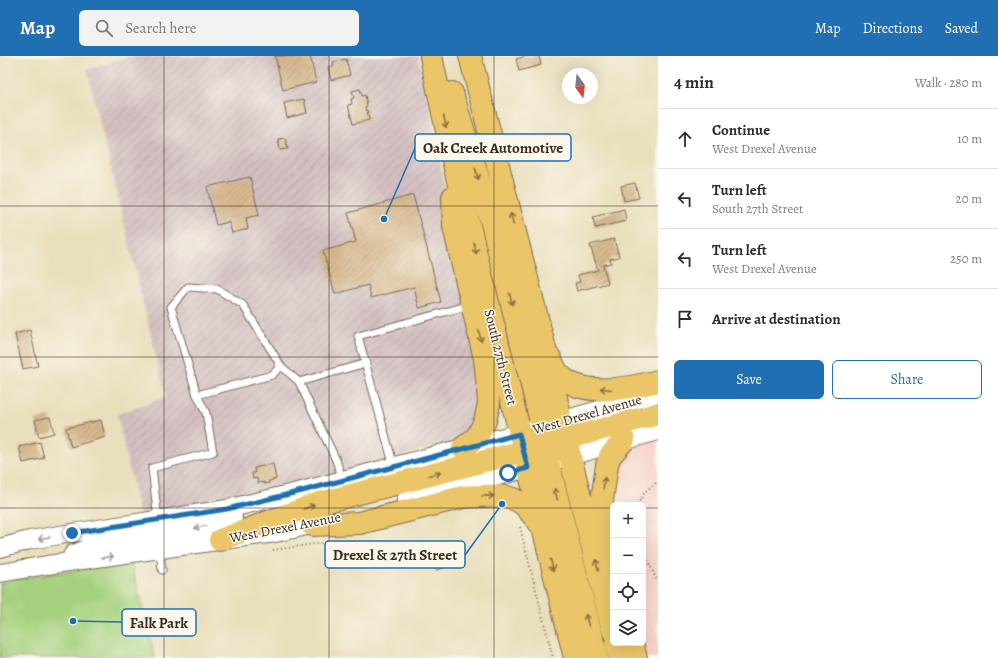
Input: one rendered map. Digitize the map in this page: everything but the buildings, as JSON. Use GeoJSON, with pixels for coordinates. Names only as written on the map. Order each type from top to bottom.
{"type":"FeatureCollection","features":[{"type":"Feature","properties":{"kind":"main road","name":"South 27th Street"},"geometry":{"type":"LineString","coordinates":[[470,56],[546,352],[542,527],[575,658]]}},
{"type":"Feature","properties":{"kind":"main road"},"geometry":{"type":"LineString","coordinates":[[432,58],[453,160],[454,227],[480,302],[488,389],[488,404],[485,421],[477,437],[463,448]]}},
{"type":"Feature","properties":{"kind":"main road"},"geometry":{"type":"LineString","coordinates":[[432,58],[450,87],[492,223],[597,658]]}},
{"type":"Feature","properties":{"kind":"main road","name":"South 27th Street"},"geometry":{"type":"LineString","coordinates":[[480,302],[545,444],[610,622]]}},
{"type":"Feature","properties":{"kind":"main road"},"geometry":{"type":"LineString","coordinates":[[546,352],[559,375],[576,386],[611,390],[639,386],[658,381]]}},
{"type":"Feature","properties":{"kind":"main road"},"geometry":{"type":"LineString","coordinates":[[220,540],[316,504],[658,414]]}},
{"type":"Feature","properties":{"kind":"main road"},"geometry":{"type":"LineString","coordinates":[[610,551],[605,530],[602,500],[607,465],[610,456],[624,440]]}},
{"type":"Feature","properties":{"kind":"main road"},"geometry":{"type":"LineString","coordinates":[[312,525],[359,523],[463,497],[477,496],[510,498],[523,504],[542,527]]}},
{"type":"Feature","properties":{"kind":"main road"},"geometry":{"type":"LineString","coordinates":[[617,646],[620,658]]}},
{"type":"Feature","properties":{"kind":"main road"},"geometry":{"type":"LineString","coordinates":[[633,646],[636,658]]}},
{"type":"Feature","properties":{"kind":"street","name":"West Drexel Avenue"},"geometry":{"type":"LineString","coordinates":[[0,573],[46,565],[160,550],[312,525],[545,444],[658,394]]}},
{"type":"Feature","properties":{"kind":"street","name":"West Drexel Avenue"},"geometry":{"type":"LineString","coordinates":[[0,548],[30,540],[227,509],[302,491],[463,448],[624,440],[658,431]]}},
{"type":"Feature","properties":{"kind":"street"},"geometry":{"type":"LineString","coordinates":[[160,550],[163,539],[173,533],[253,513],[302,491]]}},
{"type":"Feature","properties":{"kind":"street"},"geometry":{"type":"LineString","coordinates":[[46,565],[88,548],[111,541],[142,537],[152,531],[158,520]]}},
{"type":"Feature","properties":{"kind":"lane"},"geometry":{"type":"LineString","coordinates":[[162,570],[152,468],[213,452],[206,413],[197,395],[171,307],[188,287],[217,290],[243,305],[281,366],[299,382],[336,460],[342,480]]}},
{"type":"Feature","properties":{"kind":"lane"},"geometry":{"type":"LineString","coordinates":[[394,467],[358,336],[480,302]]}},
{"type":"Feature","properties":{"kind":"lane"},"geometry":{"type":"LineString","coordinates":[[299,382],[366,363]]}},
{"type":"Feature","properties":{"kind":"lane"},"geometry":{"type":"LineString","coordinates":[[197,395],[272,375],[281,366]]}},
{"type":"Feature","properties":{"kind":"path"},"geometry":{"type":"LineString","coordinates":[[640,502],[649,487],[658,482]]}},
{"type":"Feature","properties":{"kind":"path"},"geometry":{"type":"LineString","coordinates":[[520,526],[553,658]]}},
{"type":"Feature","properties":{"kind":"path"},"geometry":{"type":"LineString","coordinates":[[646,556],[658,583]]}},
{"type":"Feature","properties":{"kind":"shaded area"},"geometry":{"type":"Polygon","coordinates":[[[133,56],[418,56],[431,113],[483,404],[473,433],[458,441],[262,492],[140,517],[117,414],[166,397],[87,69],[133,56]]]}},
{"type":"Feature","properties":{"kind":"shaded area"},"geometry":{"type":"Polygon","coordinates":[[[658,440],[658,658],[641,658],[643,646],[646,646],[646,502],[613,502],[609,477],[627,449],[658,440]]]}},
{"type":"Feature","properties":{"kind":"green space"},"geometry":{"type":"Polygon","coordinates":[[[131,562],[155,658],[0,658],[0,583],[131,562]]]}},
{"type":"Feature","properties":{"kind":"place","name":"Oak Creek Automotive"},"geometry":{"type":"Point","coordinates":[384,219]}},
{"type":"Feature","properties":{"kind":"place","name":"Drexel & 27th Street"},"geometry":{"type":"Point","coordinates":[502,504]}},
{"type":"Feature","properties":{"kind":"place","name":"Falk Park"},"geometry":{"type":"Point","coordinates":[73,621]}},
{"type":"Feature","properties":{"kind":"route"},"geometry":{"type":"LineString","coordinates":[[72,533],[227,509],[302,491],[519,434],[528,468],[508,473]]}}]}
